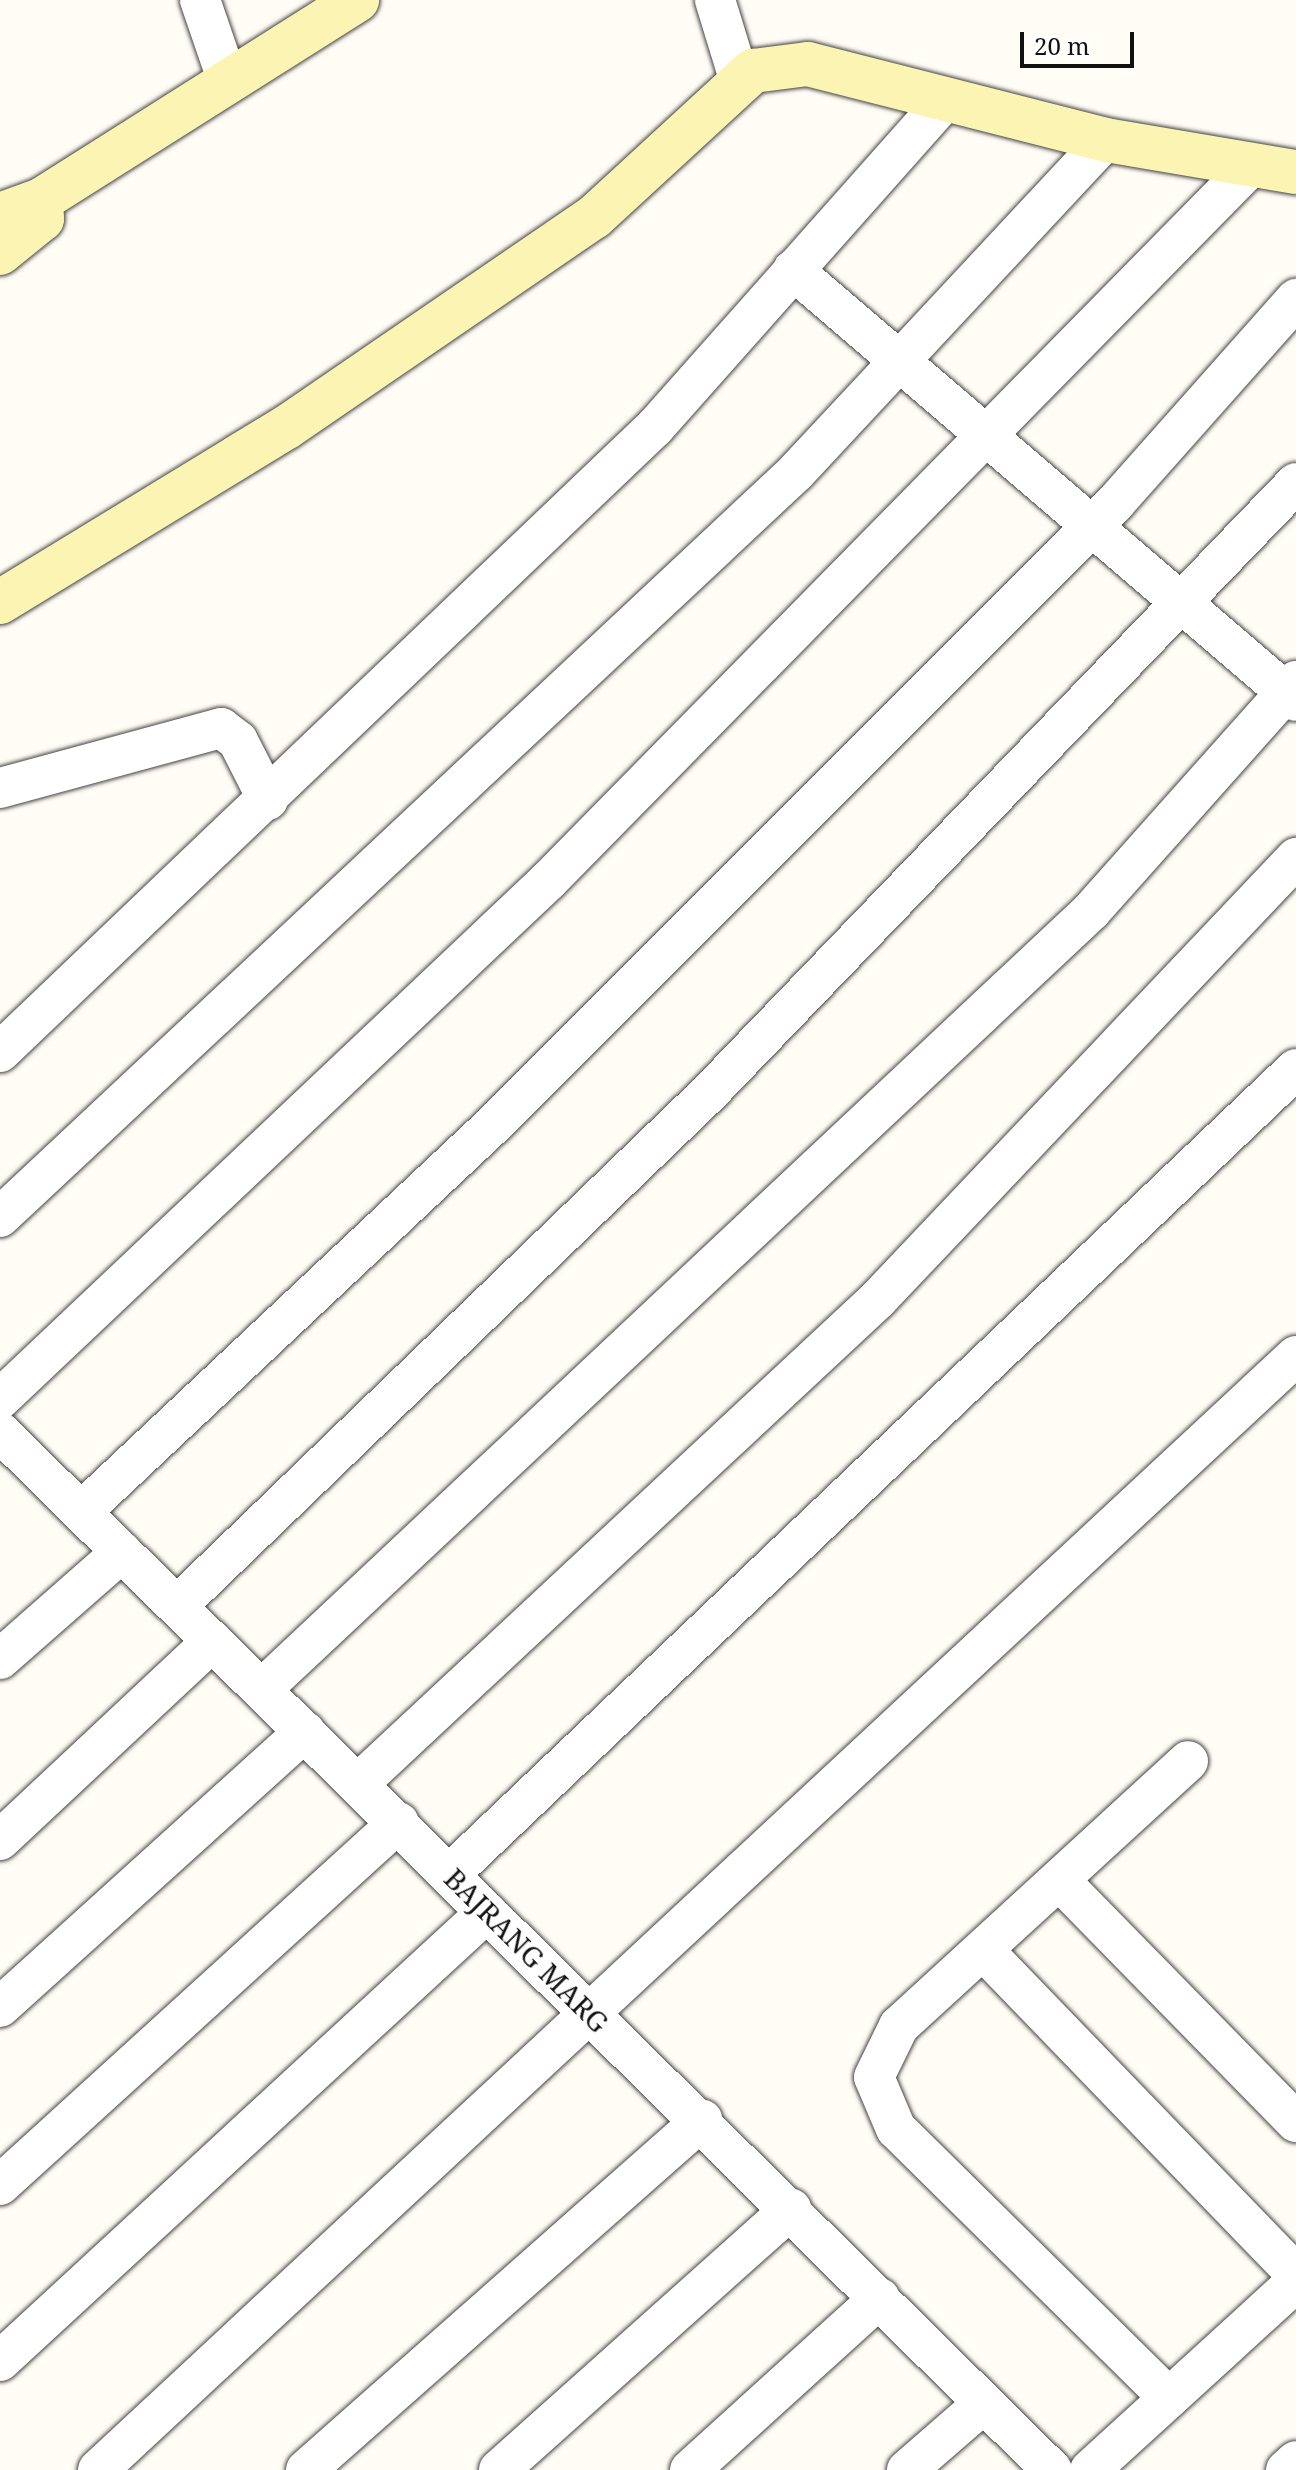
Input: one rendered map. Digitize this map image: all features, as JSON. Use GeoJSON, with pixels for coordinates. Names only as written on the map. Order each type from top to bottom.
{"type":"FeatureCollection","features":[{"type":"Feature","properties":{"kind":"street"},"geometry":{"type":"LineString","coordinates":[[200,0],[228,82]]}},
{"type":"Feature","properties":{"kind":"street"},"geometry":{"type":"LineString","coordinates":[[0,215],[41,200],[357,0]]}},
{"type":"Feature","properties":{"kind":"street"},"geometry":{"type":"LineString","coordinates":[[715,0],[734,62],[753,71],[808,64],[1106,140],[1250,167],[1296,172]]}},
{"type":"Feature","properties":{"kind":"street"},"geometry":{"type":"LineString","coordinates":[[0,602],[287,427],[594,217],[734,62]]}},
{"type":"Feature","properties":{"kind":"street"},"geometry":{"type":"LineString","coordinates":[[0,1052],[268,800],[655,427],[944,101]]}},
{"type":"Feature","properties":{"kind":"street"},"geometry":{"type":"LineString","coordinates":[[0,1217],[796,472],[1106,140]]}},
{"type":"Feature","properties":{"kind":"street"},"geometry":{"type":"LineString","coordinates":[[0,1425],[548,881],[1250,167]]}},
{"type":"Feature","properties":{"kind":"street"},"geometry":{"type":"LineString","coordinates":[[0,253],[42,219],[41,200]]}},
{"type":"Feature","properties":{"kind":"street"},"geometry":{"type":"LineString","coordinates":[[262,1689],[1091,911],[1293,692],[1090,527],[989,432],[793,270]]}},
{"type":"Feature","properties":{"kind":"street"},"geometry":{"type":"LineString","coordinates":[[81,1512],[493,1125],[1090,527],[1296,299]]}},
{"type":"Feature","properties":{"kind":"street"},"geometry":{"type":"LineString","coordinates":[[178,1605],[710,1092],[1296,483]]}},
{"type":"Feature","properties":{"kind":"street"},"geometry":{"type":"LineString","coordinates":[[0,788],[221,728],[238,741],[268,800]]}},
{"type":"Feature","properties":{"kind":"street"},"geometry":{"type":"LineString","coordinates":[[359,1783],[878,1299],[1296,858]]}},
{"type":"Feature","properties":{"kind":"street"},"geometry":{"type":"LineString","coordinates":[[451,1873],[1296,1069]]}},
{"type":"Feature","properties":{"kind":"street"},"geometry":{"type":"LineString","coordinates":[[98,2470],[590,2016],[1296,1356]]}},
{"type":"Feature","properties":{"kind":"street","name":"BAJRANG MARG"},"geometry":{"type":"LineString","coordinates":[[0,1425],[81,1512],[451,1873],[590,2016],[702,2120],[1052,2470]]}},
{"type":"Feature","properties":{"kind":"street"},"geometry":{"type":"LineString","coordinates":[[0,1659],[122,1552]]}},
{"type":"Feature","properties":{"kind":"street"},"geometry":{"type":"LineString","coordinates":[[0,1840],[213,1641]]}},
{"type":"Feature","properties":{"kind":"street"},"geometry":{"type":"LineString","coordinates":[[0,2007],[305,1731]]}},
{"type":"Feature","properties":{"kind":"street"},"geometry":{"type":"LineString","coordinates":[[1169,2398],[896,2129],[879,2103],[874,2077],[899,2026],[1188,1761]]}},
{"type":"Feature","properties":{"kind":"street"},"geometry":{"type":"LineString","coordinates":[[0,2185],[399,1822]]}},
{"type":"Feature","properties":{"kind":"street"},"geometry":{"type":"LineString","coordinates":[[1059,1880],[1296,2122]]}},
{"type":"Feature","properties":{"kind":"street"},"geometry":{"type":"LineString","coordinates":[[0,2361],[487,1912]]}},
{"type":"Feature","properties":{"kind":"street"},"geometry":{"type":"LineString","coordinates":[[983,1950],[1296,2274]]}},
{"type":"Feature","properties":{"kind":"street"},"geometry":{"type":"LineString","coordinates":[[306,2470],[702,2120]]}},
{"type":"Feature","properties":{"kind":"street"},"geometry":{"type":"LineString","coordinates":[[499,2470],[791,2209]]}},
{"type":"Feature","properties":{"kind":"street"},"geometry":{"type":"LineString","coordinates":[[1090,2470],[1296,2282]]}},
{"type":"Feature","properties":{"kind":"street"},"geometry":{"type":"LineString","coordinates":[[690,2470],[880,2298]]}},
{"type":"Feature","properties":{"kind":"street"},"geometry":{"type":"LineString","coordinates":[[907,2470],[984,2403]]}},
{"type":"Feature","properties":{"kind":"street"},"geometry":{"type":"LineString","coordinates":[[1286,2470],[1296,2461]]}}]}
